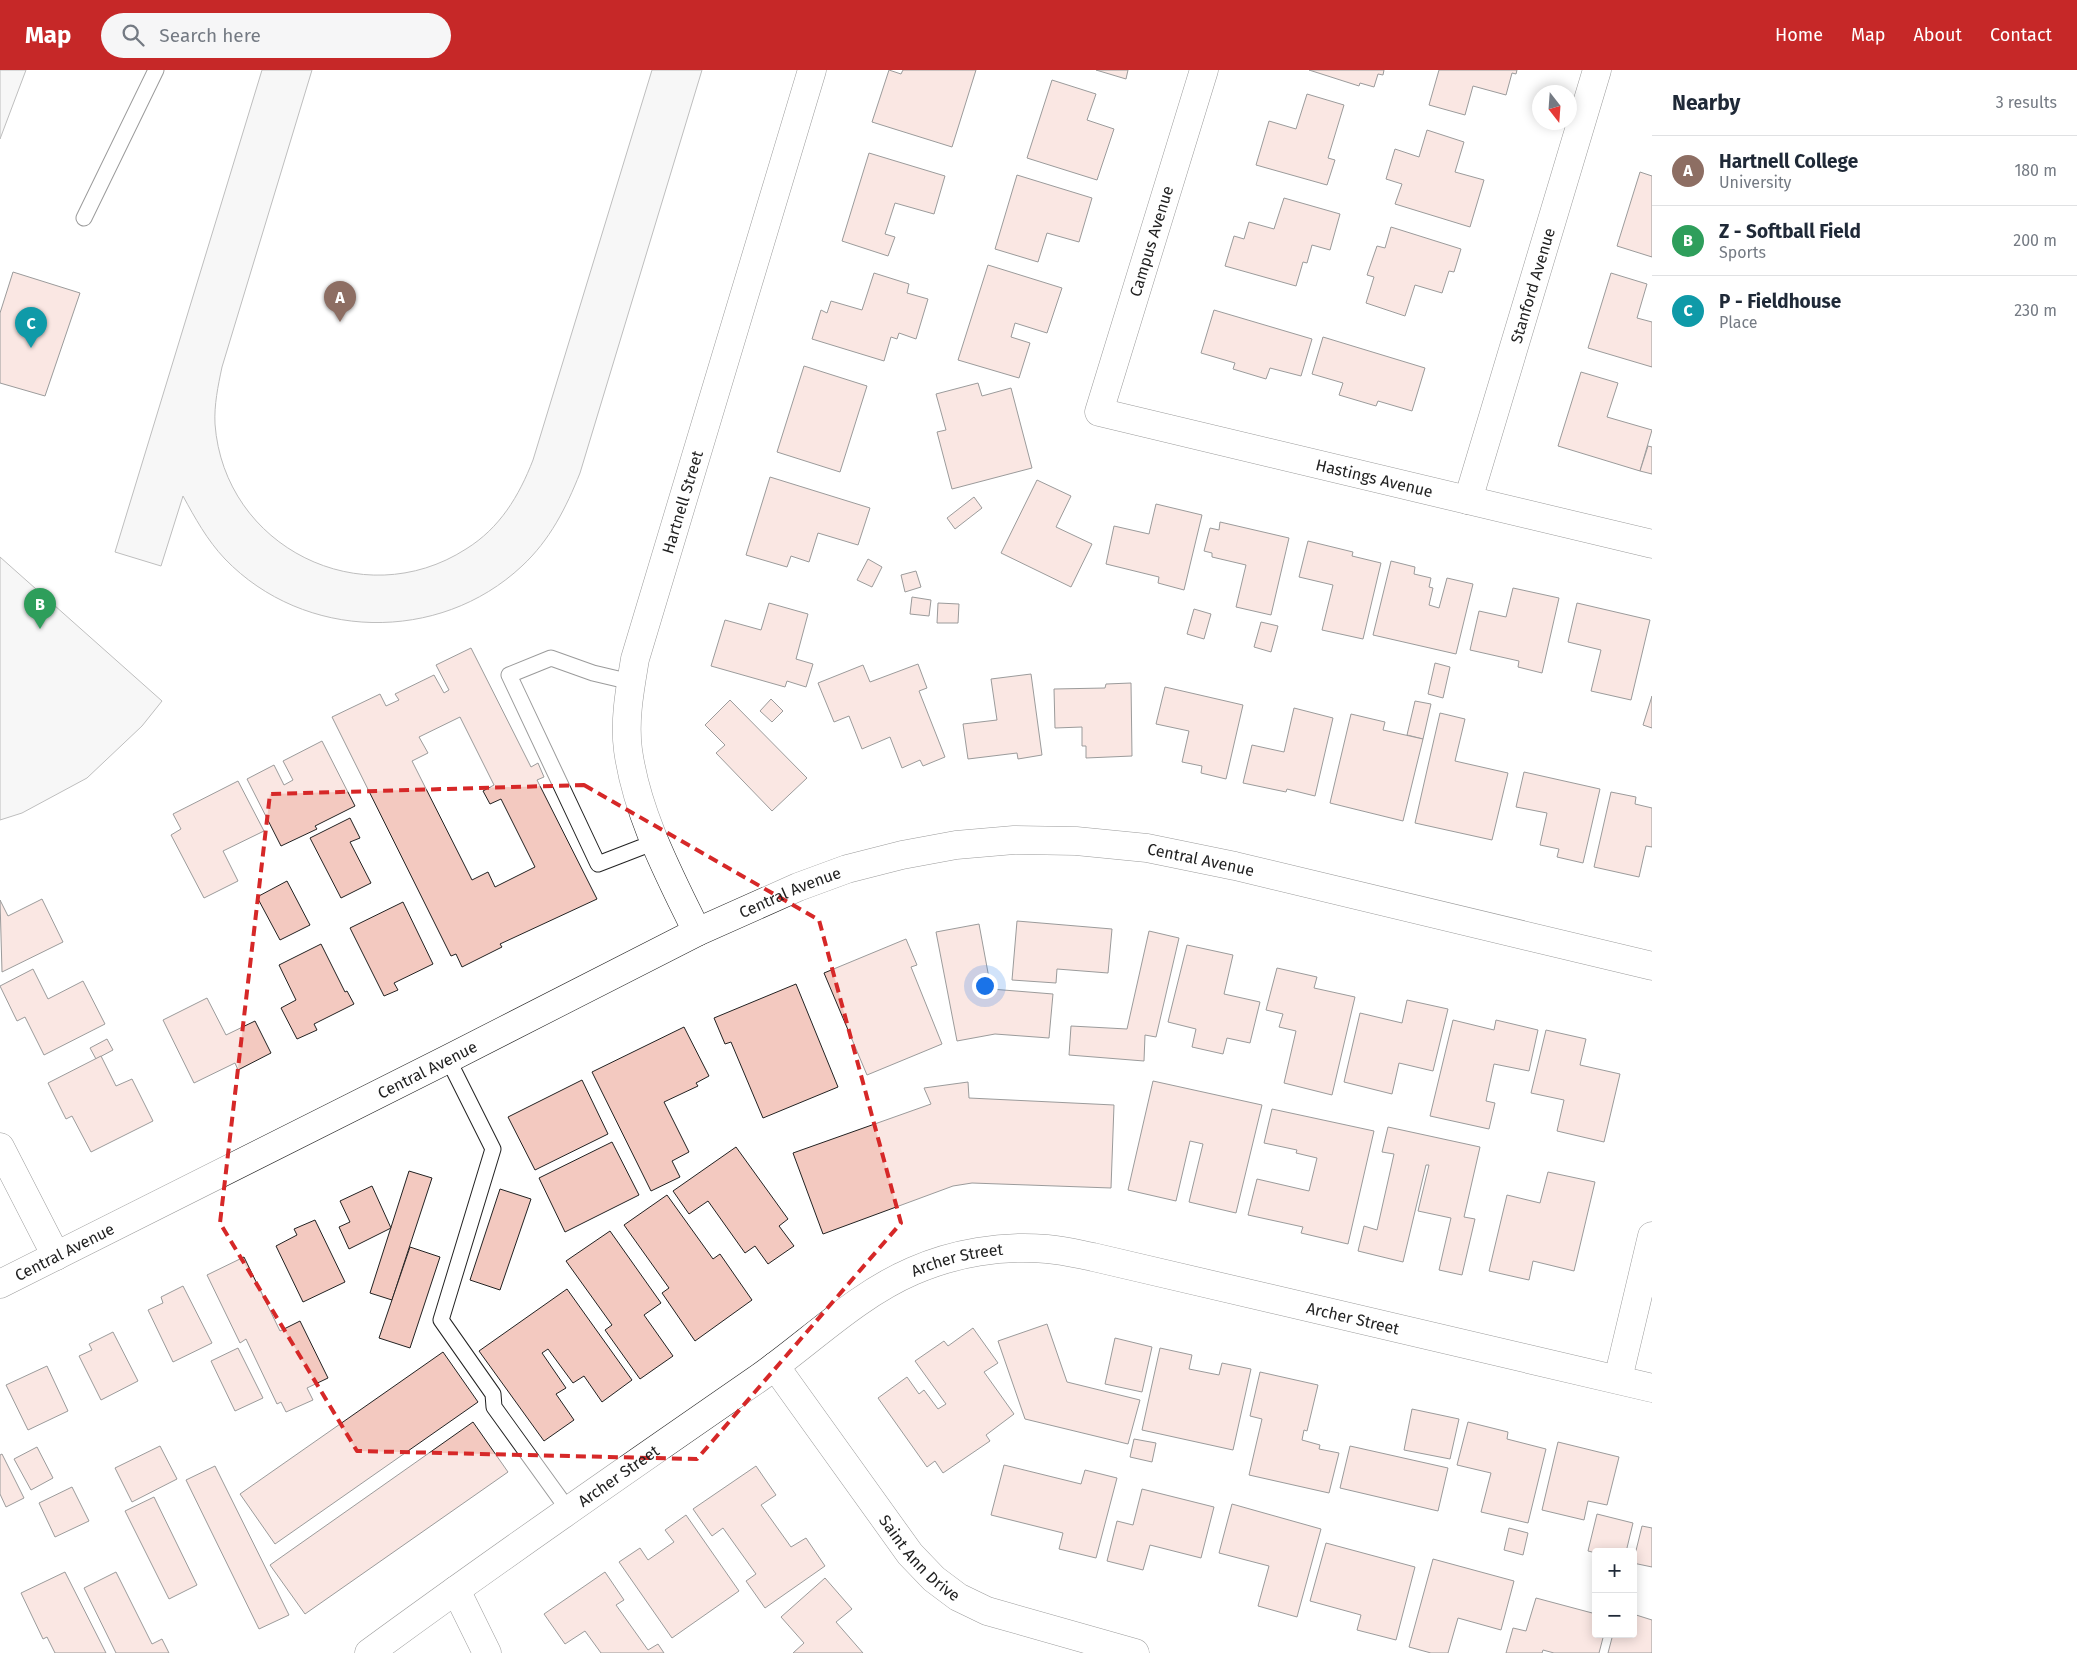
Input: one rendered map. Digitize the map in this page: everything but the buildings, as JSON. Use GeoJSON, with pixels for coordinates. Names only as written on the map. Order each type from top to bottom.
{"type":"FeatureCollection","features":[{"type":"Feature","properties":{"kind":"street","name":"Hartnell Street"},"geometry":{"type":"LineString","coordinates":[[697,932],[655,842],[636,790],[628,749],[627,708],[635,659],[812,70]]}},
{"type":"Feature","properties":{"kind":"street","name":"Campus Avenue"},"geometry":{"type":"LineString","coordinates":[[1099,412],[1204,70]]}},
{"type":"Feature","properties":{"kind":"street","name":"Stanford Avenue"},"geometry":{"type":"LineString","coordinates":[[1468,500],[1597,70]]}},
{"type":"Feature","properties":{"kind":"street","name":"Hastings Avenue"},"geometry":{"type":"LineString","coordinates":[[1099,412],[1652,544]]}},
{"type":"Feature","properties":{"kind":"street","name":"Central Avenue"},"geometry":{"type":"LineString","coordinates":[[0,1284],[697,932],[798,887],[847,869],[902,855],[956,845],[1014,840],[1076,841],[1147,848],[1235,866],[1652,966]]}},
{"type":"Feature","properties":{"kind":"street"},"geometry":{"type":"LineString","coordinates":[[0,1147],[56,1256]]}},
{"type":"Feature","properties":{"kind":"street"},"geometry":{"type":"LineString","coordinates":[[1618,1380],[1652,1236]]}},
{"type":"Feature","properties":{"kind":"street","name":"Archer Street"},"geometry":{"type":"LineString","coordinates":[[368,1653],[775,1366],[882,1286],[913,1270],[955,1256],[1002,1248],[1047,1249],[1093,1257],[1652,1388]]}},
{"type":"Feature","properties":{"kind":"street","name":"Saint Ann Drive"},"geometry":{"type":"LineString","coordinates":[[775,1366],[910,1554],[934,1579],[958,1597],[988,1611],[1136,1653]]}},
{"type":"Feature","properties":{"kind":"street"},"geometry":{"type":"LineString","coordinates":[[456,1590],[487,1653]]}},
{"type":"Feature","properties":{"kind":"lane"},"geometry":{"type":"LineString","coordinates":[[84,218],[156,70]]}},
{"type":"Feature","properties":{"kind":"lane"},"geometry":{"type":"LineString","coordinates":[[631,682],[593,673],[551,658],[509,675],[598,864],[655,842]]}},
{"type":"Feature","properties":{"kind":"lane"},"geometry":{"type":"LineString","coordinates":[[448,1059],[493,1149],[441,1320],[493,1394],[494,1407],[569,1511]]}},
{"type":"Feature","properties":{"kind":"highlighted area"},"geometry":{"type":"Polygon","coordinates":[[[584,785],[819,920],[901,1223],[697,1459],[357,1451],[220,1223],[270,794],[584,785]]]}},
{"type":"Feature","properties":{"kind":"shaded area"},"geometry":{"type":"Polygon","coordinates":[[[0,70],[26,70],[0,139],[0,70]]]}},
{"type":"Feature","properties":{"kind":"shaded area"},"geometry":{"type":"Polygon","coordinates":[[[262,70],[312,70],[222,367],[215,424],[224,467],[243,505],[271,535],[305,558],[343,571],[384,575],[426,568],[466,549],[489,531],[515,498],[533,460],[652,70],[702,70],[580,473],[569,499],[549,534],[522,566],[489,591],[452,609],[412,620],[372,622],[332,618],[293,606],[257,586],[225,559],[207,537],[183,496],[161,566],[115,552],[262,70]]]}},
{"type":"Feature","properties":{"kind":"shaded area"},"geometry":{"type":"Polygon","coordinates":[[[0,557],[162,701],[142,726],[87,778],[22,813],[0,820],[0,557]]]}},
{"type":"Feature","properties":{"kind":"place","name":"Hartnell College"},"geometry":{"type":"Point","coordinates":[340,322]}},
{"type":"Feature","properties":{"kind":"place","name":"P - Fieldhouse"},"geometry":{"type":"Point","coordinates":[31,348]}},
{"type":"Feature","properties":{"kind":"place","name":"Z - Softball Field"},"geometry":{"type":"Point","coordinates":[40,629]}}]}
